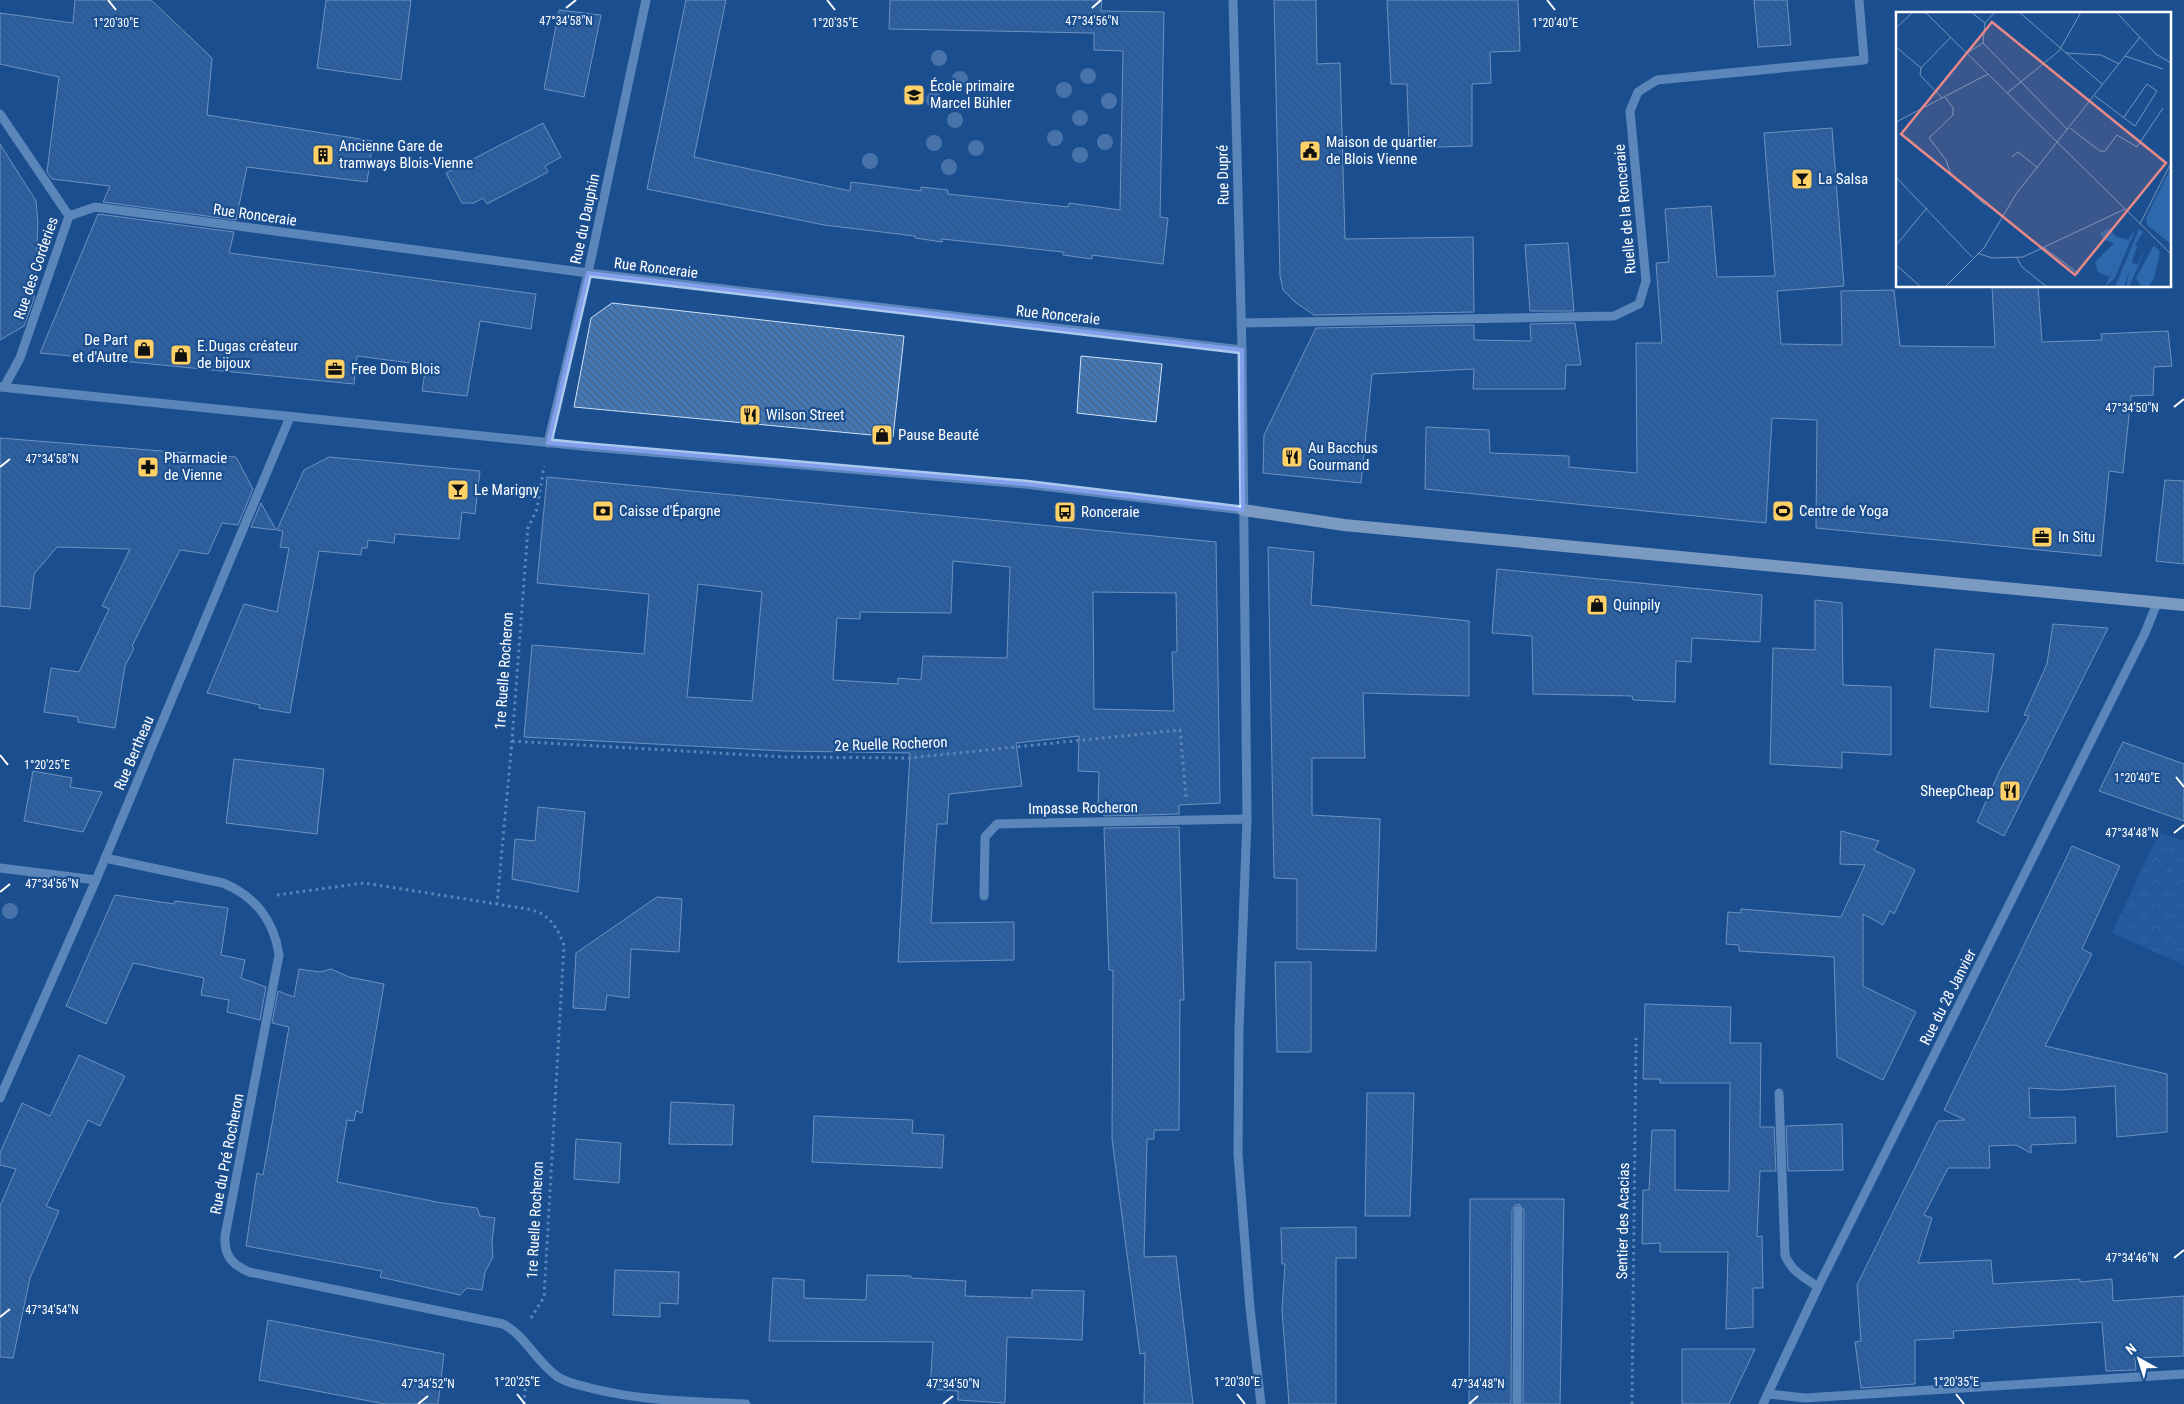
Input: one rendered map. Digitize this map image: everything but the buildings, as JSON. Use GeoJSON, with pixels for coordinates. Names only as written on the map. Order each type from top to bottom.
{"type":"FeatureCollection","features":[{"type":"Feature","properties":{"kind":"main road"},"geometry":{"type":"LineString","coordinates":[[1243,510],[1353,526],[2184,605]]}},
{"type":"Feature","properties":{"kind":"street","name":"Rue du Dauphin"},"geometry":{"type":"LineString","coordinates":[[548,443],[588,273],[646,0]]}},
{"type":"Feature","properties":{"kind":"street","name":"Rue Dupré"},"geometry":{"type":"LineString","coordinates":[[1233,0],[1242,350],[1247,819],[1239,1028],[1238,1154],[1250,1317],[1261,1404]]}},
{"type":"Feature","properties":{"kind":"street","name":"Ruelle de la Ronceraie"},"geometry":{"type":"LineString","coordinates":[[1241,323],[1614,316],[1639,304],[1646,281],[1630,111],[1638,92],[1657,80],[1864,60],[1859,0]]}},
{"type":"Feature","properties":{"kind":"street","name":"Rue des Corderies"},"geometry":{"type":"LineString","coordinates":[[0,114],[69,216],[20,358],[2,387]]}},
{"type":"Feature","properties":{"kind":"street","name":"Rue Ronceraie"},"geometry":{"type":"LineString","coordinates":[[69,216],[95,207],[588,273],[1242,350]]}},
{"type":"Feature","properties":{"kind":"street"},"geometry":{"type":"LineString","coordinates":[[2,387],[548,443],[1025,484],[1243,510]]}},
{"type":"Feature","properties":{"kind":"street","name":"Rue Bertheau"},"geometry":{"type":"LineString","coordinates":[[0,1098],[96,880],[290,418]]}},
{"type":"Feature","properties":{"kind":"street","name":"Rue du 28 Janvier"},"geometry":{"type":"LineString","coordinates":[[1763,1404],[1818,1287],[2145,633],[2157,602]]}},
{"type":"Feature","properties":{"kind":"street","name":"Impasse Rocheron"},"geometry":{"type":"LineString","coordinates":[[984,896],[986,837],[997,824],[1247,819]]}},
{"type":"Feature","properties":{"kind":"street","name":"Rue du Pré Rocheron"},"geometry":{"type":"LineString","coordinates":[[105,858],[223,883],[239,890],[251,898],[270,924],[276,938],[279,955],[225,1236],[226,1255],[239,1268],[249,1272],[503,1324],[512,1329],[529,1345]]}},
{"type":"Feature","properties":{"kind":"street"},"geometry":{"type":"LineString","coordinates":[[0,868],[96,880]]}},
{"type":"Feature","properties":{"kind":"street"},"geometry":{"type":"LineString","coordinates":[[1778,1092],[1784,1255],[1788,1264],[1796,1272],[1818,1287]]}},
{"type":"Feature","properties":{"kind":"street"},"geometry":{"type":"LineString","coordinates":[[1517,1404],[1518,1210]]}},
{"type":"Feature","properties":{"kind":"street"},"geometry":{"type":"LineString","coordinates":[[529,1345],[548,1369],[569,1383],[606,1392],[670,1401],[746,1404]]}},
{"type":"Feature","properties":{"kind":"street"},"geometry":{"type":"LineString","coordinates":[[1768,1394],[1805,1398],[2184,1374]]}},
{"type":"Feature","properties":{"kind":"path","name":"1re Ruelle Rocheron"},"geometry":{"type":"LineString","coordinates":[[497,904],[528,528],[537,509],[548,443]]}},
{"type":"Feature","properties":{"kind":"path","name":"2e Ruelle Rocheron"},"geometry":{"type":"LineString","coordinates":[[512,740],[786,757],[909,758],[1180,730],[1188,820]]}},
{"type":"Feature","properties":{"kind":"path","name":"1re Ruelle Rocheron"},"geometry":{"type":"LineString","coordinates":[[251,898],[364,883],[544,913],[557,927],[564,945],[544,1297],[529,1321],[529,1345]]}},
{"type":"Feature","properties":{"kind":"path","name":"Sentier des Acacias"},"geometry":{"type":"LineString","coordinates":[[1632,1404],[1636,1038]]}},
{"type":"Feature","properties":{"kind":"highlighted area"},"geometry":{"type":"Polygon","coordinates":[[[588,273],[1242,350],[1243,510],[1025,484],[548,443],[588,273]]]}},
{"type":"Feature","properties":{"kind":"green space"},"geometry":{"type":"Polygon","coordinates":[[[2159,833],[2184,841],[2184,965],[2112,933],[2159,833]]]}},
{"type":"Feature","properties":{"kind":"place","name":"École primaire Marcel Bühler"},"geometry":{"type":"Point","coordinates":[914,95]}},
{"type":"Feature","properties":{"kind":"place","name":"Maison de quartier de Blois Vienne"},"geometry":{"type":"Point","coordinates":[1310,151]}},
{"type":"Feature","properties":{"kind":"place","name":"Ancienne Gare de tramways Blois-Vienne"},"geometry":{"type":"Point","coordinates":[323,155]}},
{"type":"Feature","properties":{"kind":"place","name":"La Salsa"},"geometry":{"type":"Point","coordinates":[1802,179]}},
{"type":"Feature","properties":{"kind":"place","name":"De Part et d'Autre"},"geometry":{"type":"Point","coordinates":[144,349]}},
{"type":"Feature","properties":{"kind":"place","name":"E.Dugas créateur de bijoux"},"geometry":{"type":"Point","coordinates":[181,355]}},
{"type":"Feature","properties":{"kind":"place","name":"Free Dom Blois"},"geometry":{"type":"Point","coordinates":[335,369]}},
{"type":"Feature","properties":{"kind":"place","name":"Wilson Street"},"geometry":{"type":"Point","coordinates":[750,415]}},
{"type":"Feature","properties":{"kind":"place","name":"Pause Beauté"},"geometry":{"type":"Point","coordinates":[882,435]}},
{"type":"Feature","properties":{"kind":"place","name":"Au Bacchus Gourmand"},"geometry":{"type":"Point","coordinates":[1292,457]}},
{"type":"Feature","properties":{"kind":"place","name":"Pharmacie de Vienne"},"geometry":{"type":"Point","coordinates":[148,467]}},
{"type":"Feature","properties":{"kind":"place","name":"Le Marigny"},"geometry":{"type":"Point","coordinates":[458,490]}},
{"type":"Feature","properties":{"kind":"place","name":"Caisse d'Épargne"},"geometry":{"type":"Point","coordinates":[603,511]}},
{"type":"Feature","properties":{"kind":"place","name":"Centre de Yoga"},"geometry":{"type":"Point","coordinates":[1783,511]}},
{"type":"Feature","properties":{"kind":"place","name":"Ronceraie"},"geometry":{"type":"Point","coordinates":[1065,512]}},
{"type":"Feature","properties":{"kind":"place","name":"In Situ"},"geometry":{"type":"Point","coordinates":[2042,537]}},
{"type":"Feature","properties":{"kind":"place","name":"Quinpily"},"geometry":{"type":"Point","coordinates":[1597,605]}},
{"type":"Feature","properties":{"kind":"place","name":"SheepCheap"},"geometry":{"type":"Point","coordinates":[2010,791]}}]}
